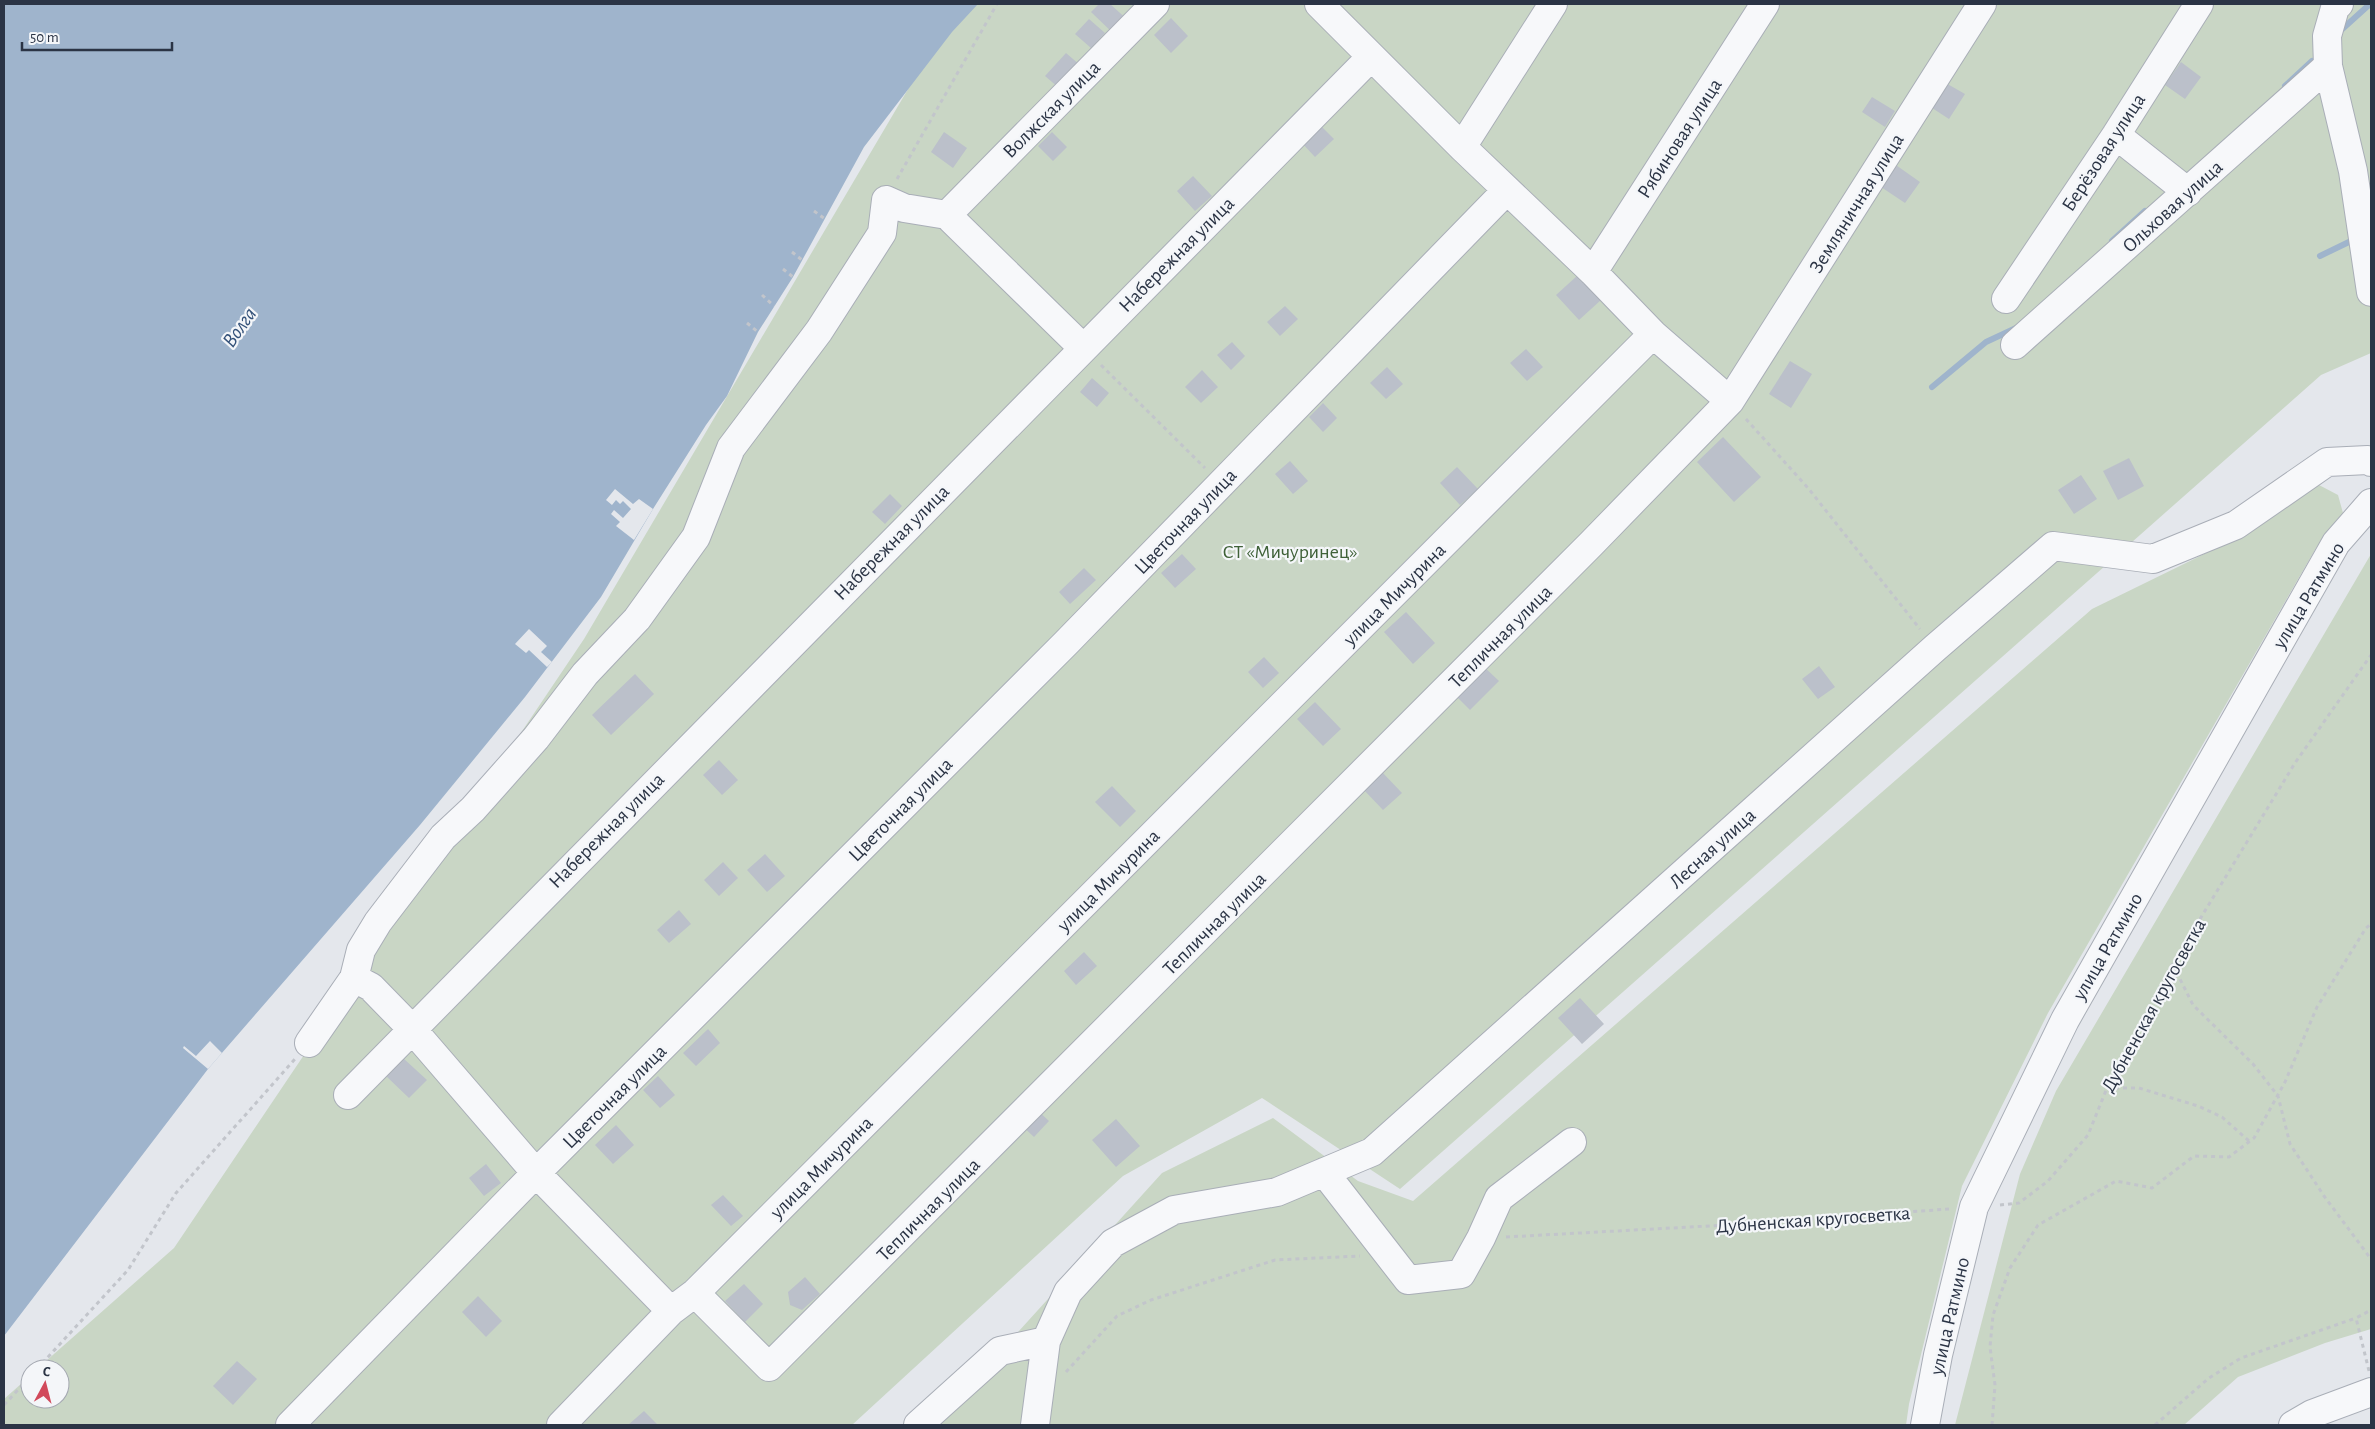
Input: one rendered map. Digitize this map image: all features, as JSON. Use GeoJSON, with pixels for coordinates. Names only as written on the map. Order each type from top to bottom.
{"type":"FeatureCollection","features":[{"type":"Feature","properties":{"kind":"street","name":"Волжская улица"},"geometry":{"type":"LineString","coordinates":[[947,215],[1155,4]]}},
{"type":"Feature","properties":{"kind":"street"},"geometry":{"type":"LineString","coordinates":[[1462,147],[1553,4]]}},
{"type":"Feature","properties":{"kind":"street","name":"Рябиновая улица"},"geometry":{"type":"LineString","coordinates":[[1593,272],[1765,4]]}},
{"type":"Feature","properties":{"kind":"street","name":"Земляничная улица"},"geometry":{"type":"LineString","coordinates":[[1730,401],[1982,4]]}},
{"type":"Feature","properties":{"kind":"street","name":"Берёзовая улица"},"geometry":{"type":"LineString","coordinates":[[2006,298],[2116,135],[2199,4]]}},
{"type":"Feature","properties":{"kind":"street"},"geometry":{"type":"LineString","coordinates":[[2339,4],[2335,8],[2327,36],[2328,66],[2362,164],[2371,292]]}},
{"type":"Feature","properties":{"kind":"street"},"geometry":{"type":"LineString","coordinates":[[1328,7],[1371,57],[1462,147],[1593,272],[1653,334],[1730,401]]}},
{"type":"Feature","properties":{"kind":"street","name":"Набережная улица"},"geometry":{"type":"LineString","coordinates":[[348,1095],[1371,57]]}},
{"type":"Feature","properties":{"kind":"street","name":"Ольховая улица"},"geometry":{"type":"LineString","coordinates":[[2015,345],[2179,185],[2328,66]]}},
{"type":"Feature","properties":{"kind":"street"},"geometry":{"type":"LineString","coordinates":[[2116,135],[2179,185]]}},
{"type":"Feature","properties":{"kind":"street","name":"Цветочная улица"},"geometry":{"type":"LineString","coordinates":[[290,1425],[536,1174],[1066,643],[1507,190]]}},
{"type":"Feature","properties":{"kind":"street"},"geometry":{"type":"LineString","coordinates":[[309,1043],[354,978],[360,950],[378,922],[444,837],[536,738],[585,674],[637,619],[696,537],[731,448],[819,330],[882,232],[886,200],[904,208],[947,215],[1083,348]]}},
{"type":"Feature","properties":{"kind":"street","name":"улица Мичурина"},"geometry":{"type":"LineString","coordinates":[[561,1425],[671,1311],[695,1293],[1653,334]]}},
{"type":"Feature","properties":{"kind":"street","name":"Тепличная улица"},"geometry":{"type":"LineString","coordinates":[[695,1293],[769,1367],[1591,544],[1730,401]]}},
{"type":"Feature","properties":{"kind":"street","name":"Лесная улица"},"geometry":{"type":"LineString","coordinates":[[1035,1425],[1046,1341],[1068,1292],[1112,1242],[1174,1210],[1277,1192],[1372,1152],[1935,648],[2054,546],[2153,558],[2236,525],[2327,462],[2368,460],[2371,462]]}},
{"type":"Feature","properties":{"kind":"street","name":"улица Ратмино"},"geometry":{"type":"LineString","coordinates":[[1926,1425],[1938,1355],[1974,1208],[2065,1020],[2336,543],[2371,504]]}},
{"type":"Feature","properties":{"kind":"street"},"geometry":{"type":"LineString","coordinates":[[354,978],[370,987],[412,1029],[536,1174],[671,1311]]}},
{"type":"Feature","properties":{"kind":"street"},"geometry":{"type":"LineString","coordinates":[[1324,1172],[1408,1280],[1461,1274],[1481,1238],[1499,1198],[1572,1142]]}},
{"type":"Feature","properties":{"kind":"street"},"geometry":{"type":"LineString","coordinates":[[918,1425],[1000,1351],[1046,1341]]}},
{"type":"Feature","properties":{"kind":"street"},"geometry":{"type":"LineString","coordinates":[[2293,1425],[2312,1414],[2371,1392]]}},
{"type":"Feature","properties":{"kind":"path"},"geometry":{"type":"LineString","coordinates":[[886,200],[998,4]]}},
{"type":"Feature","properties":{"kind":"path"},"geometry":{"type":"LineString","coordinates":[[814,211],[825,219]]}},
{"type":"Feature","properties":{"kind":"path"},"geometry":{"type":"LineString","coordinates":[[792,252],[802,260]]}},
{"type":"Feature","properties":{"kind":"path"},"geometry":{"type":"LineString","coordinates":[[783,269],[793,277]]}},
{"type":"Feature","properties":{"kind":"path"},"geometry":{"type":"LineString","coordinates":[[762,296],[774,306]]}},
{"type":"Feature","properties":{"kind":"path"},"geometry":{"type":"LineString","coordinates":[[747,323],[758,332]]}},
{"type":"Feature","properties":{"kind":"path"},"geometry":{"type":"LineString","coordinates":[[1083,348],[1221,484]]}},
{"type":"Feature","properties":{"kind":"path"},"geometry":{"type":"LineString","coordinates":[[1730,401],[1808,488],[1935,648]]}},
{"type":"Feature","properties":{"kind":"path","name":"Дубненская кругосветка"},"geometry":{"type":"LineString","coordinates":[[1481,1238],[1728,1226],[2019,1203],[2048,1181],[2088,1135],[2107,1088],[2172,964],[2295,763],[2371,655]]}},
{"type":"Feature","properties":{"kind":"path"},"geometry":{"type":"LineString","coordinates":[[1992,1425],[1995,1385],[1990,1347],[1993,1314],[2010,1268],[2038,1225],[2116,1181],[2152,1188],[2194,1156],[2229,1157],[2254,1138],[2278,1096],[2317,1007],[2366,928],[2371,924]]}},
{"type":"Feature","properties":{"kind":"path"},"geometry":{"type":"LineString","coordinates":[[2172,964],[2193,1005],[2253,1064],[2278,1096],[2290,1144],[2324,1196],[2371,1259]]}},
{"type":"Feature","properties":{"kind":"path"},"geometry":{"type":"LineString","coordinates":[[46,1359],[128,1270],[176,1193],[309,1043]]}},
{"type":"Feature","properties":{"kind":"path"},"geometry":{"type":"LineString","coordinates":[[2107,1088],[2139,1088],[2198,1106],[2222,1117],[2249,1141]]}},
{"type":"Feature","properties":{"kind":"path"},"geometry":{"type":"LineString","coordinates":[[1064,1373],[1091,1347],[1117,1316],[1151,1300],[1275,1260],[1338,1255],[1392,1257]]}},
{"type":"Feature","properties":{"kind":"path"},"geometry":{"type":"LineString","coordinates":[[2155,1425],[2209,1378],[2241,1358],[2356,1318],[2371,1310]]}},
{"type":"Feature","properties":{"kind":"path"},"geometry":{"type":"LineString","coordinates":[[2356,1318],[2371,1378]]}},
{"type":"Feature","properties":{"kind":"path"},"geometry":{"type":"LineString","coordinates":[[4,1405],[20,1388]]}},
{"type":"Feature","properties":{"kind":"green space","name":"СТ «Мичуринец»"},"geometry":{"type":"Polygon","coordinates":[[[961,4],[2371,4],[2371,353],[2321,375],[1400,1189],[1262,1098],[1123,1176],[852,1425],[4,1425],[4,1399],[20,1385],[20,1409],[70,1409],[70,1359],[48,1359],[174,1248],[584,639],[934,45],[961,4]]]}},
{"type":"Feature","properties":{"kind":"green space"},"geometry":{"type":"Polygon","coordinates":[[[2319,485],[2338,495],[2343,513],[2316,548],[2048,1013],[1962,1186],[1909,1404],[1906,1425],[934,1425],[1162,1173],[1273,1118],[1358,1181],[1413,1201],[2092,609],[2241,536],[2319,485]]]}},
{"type":"Feature","properties":{"kind":"green space"},"geometry":{"type":"Polygon","coordinates":[[[2371,554],[2371,1329],[2325,1343],[2238,1377],[2184,1425],[1955,1425],[2020,1174],[2056,1091],[2371,554]]]}},
{"type":"Feature","properties":{"kind":"water","name":"Волга"},"geometry":{"type":"Polygon","coordinates":[[[4,4],[978,4],[952,32],[864,147],[793,277],[758,332],[727,396],[706,425],[653,509],[601,597],[525,697],[420,825],[208,1069],[4,1336],[4,4]]]}},
{"type":"Feature","properties":{"kind":"pier"},"geometry":{"type":"Polygon","coordinates":[[[615,489],[633,504],[639,499],[653,509],[634,540],[616,526],[620,522],[611,514],[614,510],[623,518],[631,509],[623,501],[620,504],[616,500],[612,505],[606,500],[615,489]]]}},
{"type":"Feature","properties":{"kind":"pier"},"geometry":{"type":"Polygon","coordinates":[[[529,629],[547,646],[541,652],[552,662],[547,667],[529,650],[526,653],[515,644],[529,629]]]}},
{"type":"Feature","properties":{"kind":"pier"},"geometry":{"type":"Polygon","coordinates":[[[210,1041],[222,1053],[208,1069],[183,1048],[184,1046],[196,1056],[210,1041]]]}},
{"type":"Feature","properties":{"kind":"building"},"geometry":{"type":"Polygon","coordinates":[[[1099,4],[1110,4],[1129,21],[1115,35],[1091,12],[1099,4]]]}},
{"type":"Feature","properties":{"kind":"building"},"geometry":{"type":"Polygon","coordinates":[[[1171,18],[1188,36],[1171,53],[1154,35],[1171,18]]]}},
{"type":"Feature","properties":{"kind":"building"},"geometry":{"type":"Polygon","coordinates":[[[1089,19],[1105,33],[1091,48],[1075,34],[1089,19]]]}},
{"type":"Feature","properties":{"kind":"building"},"geometry":{"type":"Polygon","coordinates":[[[1066,53],[1080,65],[1059,88],[1045,76],[1066,53]]]}},
{"type":"Feature","properties":{"kind":"building"},"geometry":{"type":"Polygon","coordinates":[[[2181,62],[2201,77],[2185,99],[2165,85],[2181,62]]]}},
{"type":"Feature","properties":{"kind":"building"},"geometry":{"type":"Polygon","coordinates":[[[1944,82],[1965,94],[1949,119],[1929,106],[1944,82]]]}},
{"type":"Feature","properties":{"kind":"building"},"geometry":{"type":"Polygon","coordinates":[[[1872,97],[1895,111],[1885,127],[1862,112],[1872,97]]]}},
{"type":"Feature","properties":{"kind":"building"},"geometry":{"type":"Polygon","coordinates":[[[1318,123],[1334,139],[1315,157],[1300,141],[1318,123]]]}},
{"type":"Feature","properties":{"kind":"building"},"geometry":{"type":"Polygon","coordinates":[[[944,132],[967,148],[953,168],[931,152],[944,132]]]}},
{"type":"Feature","properties":{"kind":"building"},"geometry":{"type":"Polygon","coordinates":[[[1052,132],[1067,147],[1053,161],[1038,146],[1052,132]]]}},
{"type":"Feature","properties":{"kind":"building"},"geometry":{"type":"Polygon","coordinates":[[[1893,163],[1920,182],[1905,203],[1878,185],[1893,163]]]}},
{"type":"Feature","properties":{"kind":"building"},"geometry":{"type":"Polygon","coordinates":[[[1193,176],[1212,196],[1195,211],[1177,191],[1193,176]]]}},
{"type":"Feature","properties":{"kind":"building"},"geometry":{"type":"Polygon","coordinates":[[[1578,275],[1601,300],[1579,320],[1556,295],[1578,275]]]}},
{"type":"Feature","properties":{"kind":"building"},"geometry":{"type":"Polygon","coordinates":[[[1285,306],[1298,319],[1280,336],[1267,322],[1285,306]]]}},
{"type":"Feature","properties":{"kind":"building"},"geometry":{"type":"Polygon","coordinates":[[[1232,342],[1245,356],[1231,370],[1217,355],[1232,342]]]}},
{"type":"Feature","properties":{"kind":"building"},"geometry":{"type":"Polygon","coordinates":[[[1526,349],[1543,367],[1527,381],[1510,363],[1526,349]]]}},
{"type":"Feature","properties":{"kind":"building"},"geometry":{"type":"Polygon","coordinates":[[[1790,361],[1812,374],[1791,408],[1769,394],[1790,361]]]}},
{"type":"Feature","properties":{"kind":"building"},"geometry":{"type":"Polygon","coordinates":[[[1387,367],[1403,384],[1386,399],[1370,383],[1387,367]]]}},
{"type":"Feature","properties":{"kind":"building"},"geometry":{"type":"Polygon","coordinates":[[[1202,370],[1218,387],[1201,403],[1185,387],[1202,370]]]}},
{"type":"Feature","properties":{"kind":"building"},"geometry":{"type":"Polygon","coordinates":[[[1092,378],[1109,393],[1097,407],[1080,392],[1092,378]]]}},
{"type":"Feature","properties":{"kind":"building"},"geometry":{"type":"Polygon","coordinates":[[[1323,403],[1337,418],[1323,432],[1309,417],[1323,403]]]}},
{"type":"Feature","properties":{"kind":"building"},"geometry":{"type":"Polygon","coordinates":[[[1723,437],[1761,477],[1734,502],[1697,462],[1723,437]]]}},
{"type":"Feature","properties":{"kind":"building"},"geometry":{"type":"Polygon","coordinates":[[[2129,458],[2144,486],[2118,500],[2103,471],[2129,458]]]}},
{"type":"Feature","properties":{"kind":"building"},"geometry":{"type":"Polygon","coordinates":[[[1290,461],[1308,481],[1293,494],[1275,474],[1290,461]]]}},
{"type":"Feature","properties":{"kind":"building"},"geometry":{"type":"Polygon","coordinates":[[[1457,467],[1478,489],[1460,505],[1440,483],[1457,467]]]}},
{"type":"Feature","properties":{"kind":"building"},"geometry":{"type":"Polygon","coordinates":[[[2081,475],[2097,499],[2074,514],[2058,490],[2081,475]]]}},
{"type":"Feature","properties":{"kind":"building"},"geometry":{"type":"Polygon","coordinates":[[[890,494],[902,506],[885,524],[872,512],[890,494]]]}},
{"type":"Feature","properties":{"kind":"building"},"geometry":{"type":"Polygon","coordinates":[[[1182,554],[1196,569],[1175,588],[1161,573],[1182,554]]]}},
{"type":"Feature","properties":{"kind":"building"},"geometry":{"type":"Polygon","coordinates":[[[1084,568],[1096,580],[1070,604],[1059,592],[1084,568]]]}},
{"type":"Feature","properties":{"kind":"building"},"geometry":{"type":"Polygon","coordinates":[[[1406,612],[1435,643],[1413,664],[1384,632],[1406,612]]]}},
{"type":"Feature","properties":{"kind":"building"},"geometry":{"type":"Polygon","coordinates":[[[1264,657],[1279,673],[1263,688],[1248,672],[1264,657]]]}},
{"type":"Feature","properties":{"kind":"building"},"geometry":{"type":"Polygon","coordinates":[[[1482,665],[1499,681],[1470,710],[1454,694],[1482,665]]]}},
{"type":"Feature","properties":{"kind":"building"},"geometry":{"type":"Polygon","coordinates":[[[1819,666],[1835,687],[1818,699],[1802,679],[1819,666]]]}},
{"type":"Feature","properties":{"kind":"building"},"geometry":{"type":"Polygon","coordinates":[[[635,674],[654,694],[611,735],[592,715],[635,674]]]}},
{"type":"Feature","properties":{"kind":"building"},"geometry":{"type":"Polygon","coordinates":[[[1315,702],[1341,729],[1323,746],[1297,719],[1315,702]]]}},
{"type":"Feature","properties":{"kind":"building"},"geometry":{"type":"Polygon","coordinates":[[[719,760],[738,780],[722,795],[703,775],[719,760]]]}},
{"type":"Feature","properties":{"kind":"building"},"geometry":{"type":"Polygon","coordinates":[[[1382,772],[1402,793],[1383,810],[1363,789],[1382,772]]]}},
{"type":"Feature","properties":{"kind":"building"},"geometry":{"type":"Polygon","coordinates":[[[1112,786],[1136,811],[1120,827],[1095,802],[1112,786]]]}},
{"type":"Feature","properties":{"kind":"building"},"geometry":{"type":"Polygon","coordinates":[[[765,854],[785,876],[767,892],[747,870],[765,854]]]}},
{"type":"Feature","properties":{"kind":"building"},"geometry":{"type":"Polygon","coordinates":[[[723,862],[738,878],[719,896],[704,880],[723,862]]]}},
{"type":"Feature","properties":{"kind":"building"},"geometry":{"type":"Polygon","coordinates":[[[679,910],[691,924],[669,943],[657,930],[679,910]]]}},
{"type":"Feature","properties":{"kind":"building"},"geometry":{"type":"Polygon","coordinates":[[[1084,952],[1097,966],[1076,985],[1064,971],[1084,952]]]}},
{"type":"Feature","properties":{"kind":"building"},"geometry":{"type":"Polygon","coordinates":[[[1580,998],[1604,1024],[1582,1044],[1558,1018],[1580,998]]]}},
{"type":"Feature","properties":{"kind":"building"},"geometry":{"type":"Polygon","coordinates":[[[708,1029],[720,1043],[696,1066],[683,1053],[708,1029]]]}},
{"type":"Feature","properties":{"kind":"building"},"geometry":{"type":"Polygon","coordinates":[[[403,1058],[427,1080],[409,1098],[386,1076],[403,1058]]]}},
{"type":"Feature","properties":{"kind":"building"},"geometry":{"type":"Polygon","coordinates":[[[658,1076],[675,1095],[660,1108],[643,1090],[658,1076]]]}},
{"type":"Feature","properties":{"kind":"building"},"geometry":{"type":"Polygon","coordinates":[[[1035,1108],[1049,1121],[1034,1137],[1020,1124],[1035,1108]]]}},
{"type":"Feature","properties":{"kind":"building"},"geometry":{"type":"Polygon","coordinates":[[[1116,1119],[1140,1146],[1116,1167],[1092,1140],[1116,1119]]]}},
{"type":"Feature","properties":{"kind":"building"},"geometry":{"type":"Polygon","coordinates":[[[616,1125],[634,1145],[613,1164],[595,1145],[616,1125]]]}},
{"type":"Feature","properties":{"kind":"building"},"geometry":{"type":"Polygon","coordinates":[[[486,1164],[501,1183],[484,1196],[469,1178],[486,1164]]]}},
{"type":"Feature","properties":{"kind":"building"},"geometry":{"type":"Polygon","coordinates":[[[723,1195],[743,1216],[731,1226],[711,1205],[723,1195]]]}},
{"type":"Feature","properties":{"kind":"building"},"geometry":{"type":"Polygon","coordinates":[[[805,1277],[820,1294],[802,1310],[790,1305],[788,1292],[805,1277]]]}},
{"type":"Feature","properties":{"kind":"building"},"geometry":{"type":"Polygon","coordinates":[[[744,1284],[763,1304],[745,1322],[725,1301],[744,1284]]]}},
{"type":"Feature","properties":{"kind":"building"},"geometry":{"type":"Polygon","coordinates":[[[478,1296],[502,1321],[486,1337],[462,1312],[478,1296]]]}},
{"type":"Feature","properties":{"kind":"building"},"geometry":{"type":"Polygon","coordinates":[[[237,1361],[257,1379],[233,1405],[213,1386],[237,1361]]]}},
{"type":"Feature","properties":{"kind":"building"},"geometry":{"type":"Polygon","coordinates":[[[644,1411],[658,1425],[628,1425],[644,1411]]]}},
{"type":"Feature","properties":{"kind":"waterway"},"geometry":{"type":"LineString","coordinates":[[2339,32],[2370,4]]}},
{"type":"Feature","properties":{"kind":"waterway"},"geometry":{"type":"LineString","coordinates":[[2285,86],[2312,61]]}},
{"type":"Feature","properties":{"kind":"waterway"},"geometry":{"type":"LineString","coordinates":[[2112,241],[2145,211]]}},
{"type":"Feature","properties":{"kind":"waterway"},"geometry":{"type":"LineString","coordinates":[[2320,256],[2353,240],[2352,237]]}},
{"type":"Feature","properties":{"kind":"waterway"},"geometry":{"type":"LineString","coordinates":[[1932,387],[1986,342],[2016,328]]}}]}
